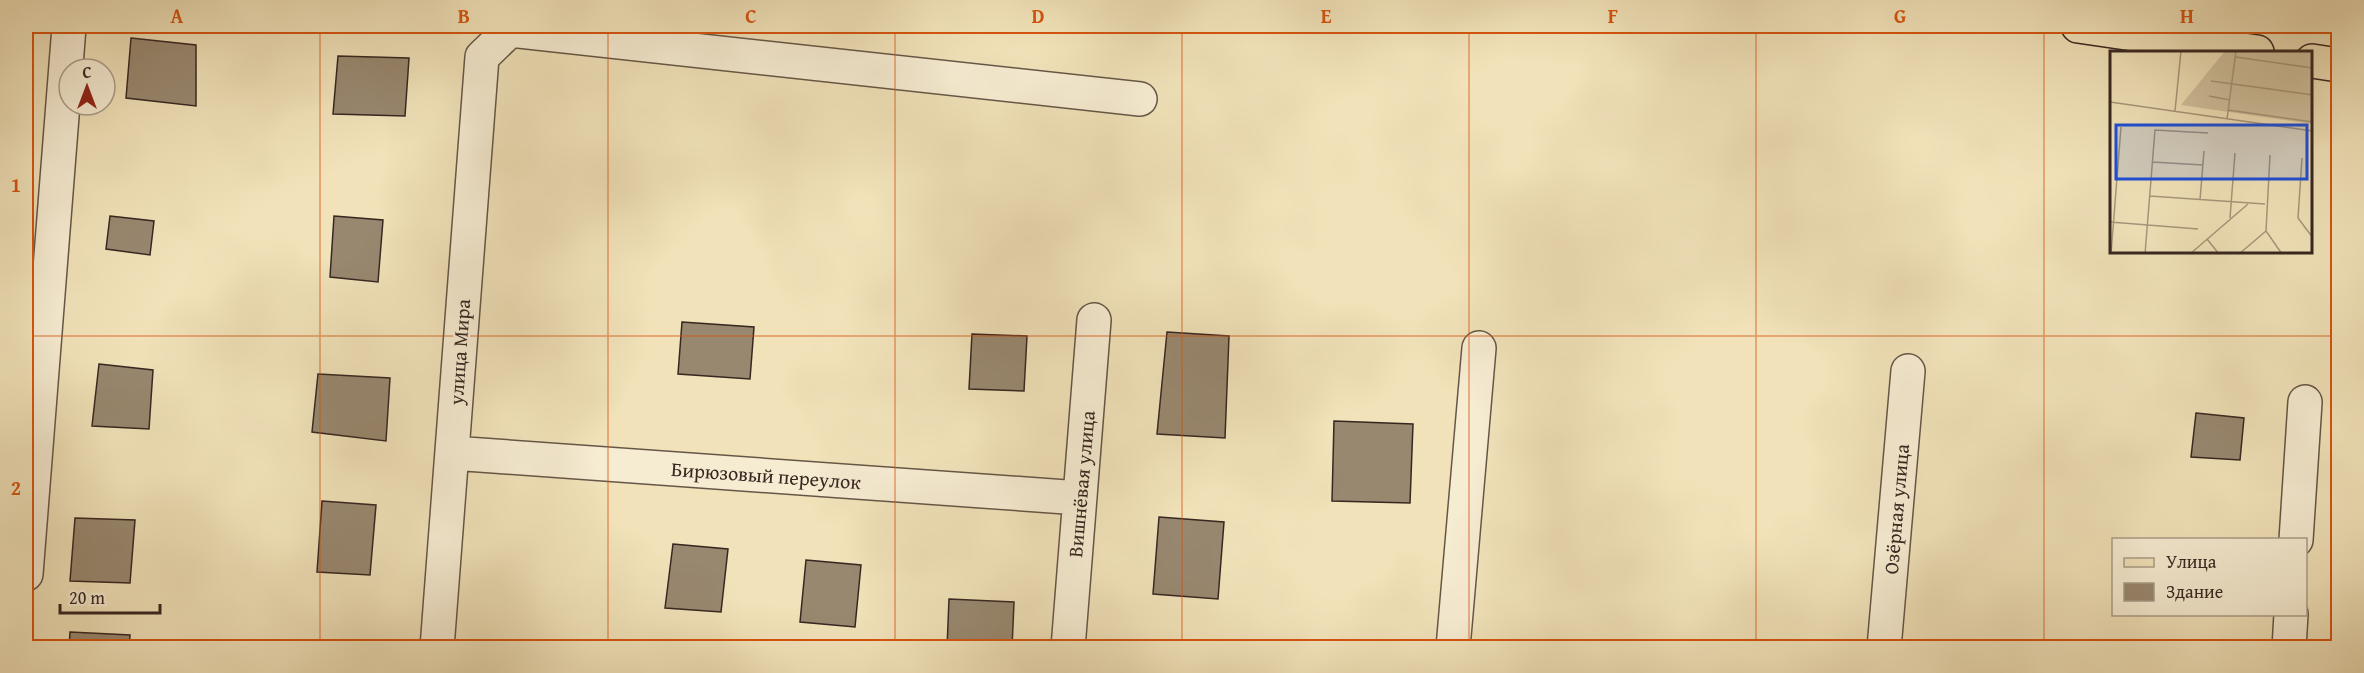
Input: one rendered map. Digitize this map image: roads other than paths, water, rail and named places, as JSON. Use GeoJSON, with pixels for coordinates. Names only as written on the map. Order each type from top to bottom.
{"type":"FeatureCollection","features":[{"type":"Feature","properties":{"kind":"main road"},"geometry":{"type":"LineString","coordinates":[[2078,26],[2251,51]]}},
{"type":"Feature","properties":{"kind":"main road"},"geometry":{"type":"LineString","coordinates":[[2313,61],[2338,65]]}},
{"type":"Feature","properties":{"kind":"street"},"geometry":{"type":"LineString","coordinates":[[26,574],[69,27]]}},
{"type":"Feature","properties":{"kind":"street","name":"улица Мира"},"geometry":{"type":"LineString","coordinates":[[437,648],[482,57],[510,30],[1140,99]]}},
{"type":"Feature","properties":{"kind":"street","name":"Вишнёвая улица"},"geometry":{"type":"LineString","coordinates":[[1068,648],[1095,320]]}},
{"type":"Feature","properties":{"kind":"street"},"geometry":{"type":"LineString","coordinates":[[1453,648],[1479,348]]}},
{"type":"Feature","properties":{"kind":"street","name":"Озёрная улица"},"geometry":{"type":"LineString","coordinates":[[1884,648],[1908,371]]}},
{"type":"Feature","properties":{"kind":"street"},"geometry":{"type":"LineString","coordinates":[[2296,538],[2305,402]]}},
{"type":"Feature","properties":{"kind":"street","name":"Бирюзовый переулок"},"geometry":{"type":"LineString","coordinates":[[452,453],[1080,498]]}},
{"type":"Feature","properties":{"kind":"street"},"geometry":{"type":"LineString","coordinates":[[2289,648],[2291,616]]}}]}
